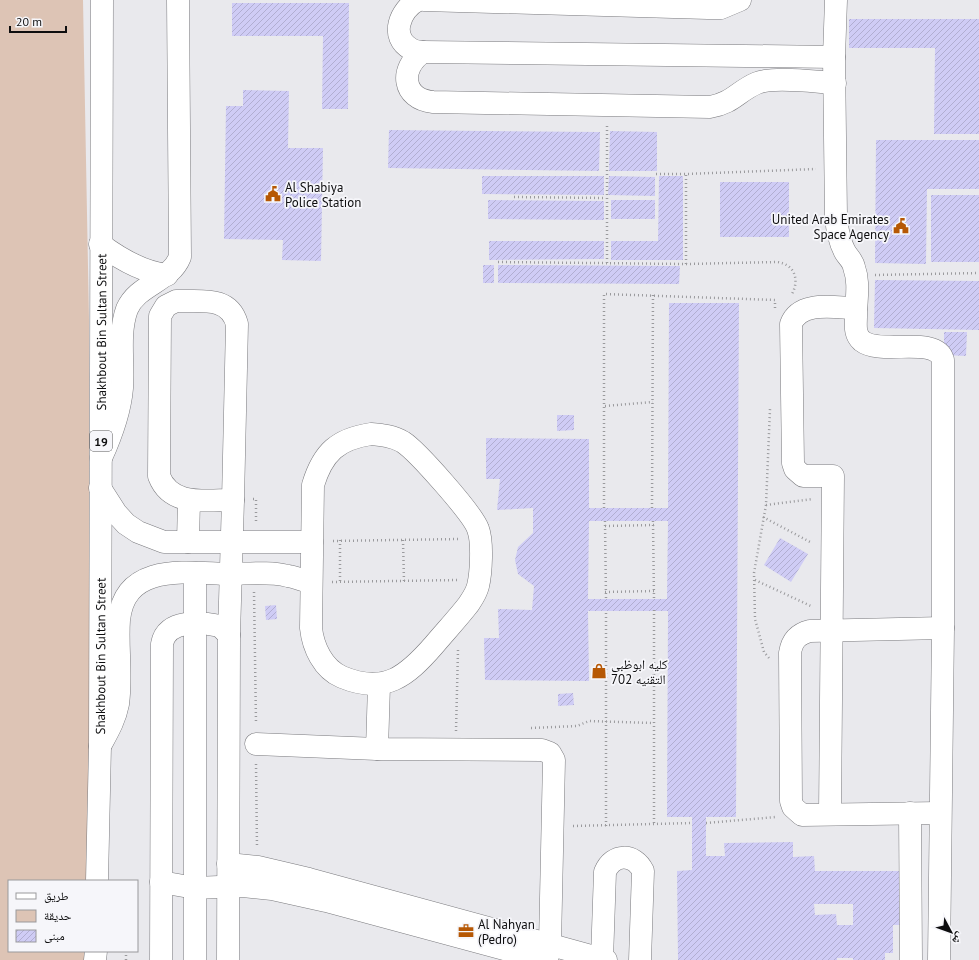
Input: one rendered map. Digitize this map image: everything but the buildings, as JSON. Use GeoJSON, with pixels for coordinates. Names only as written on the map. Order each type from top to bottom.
{"type":"FeatureCollection","features":[{"type":"Feature","properties":{"kind":"main road"},"geometry":{"type":"LineString","coordinates":[[101,458],[118,412],[122,388],[122,332],[128,308],[134,297],[144,288],[167,275],[177,264],[180,250],[178,0]]}},
{"type":"Feature","properties":{"kind":"main road"},"geometry":{"type":"LineString","coordinates":[[418,0],[404,10],[399,27],[400,36],[405,44],[411,50],[423,52],[834,56]]}},
{"type":"Feature","properties":{"kind":"main road"},"geometry":{"type":"LineString","coordinates":[[424,0],[708,8],[721,8],[740,0]]}},
{"type":"Feature","properties":{"kind":"main road"},"geometry":{"type":"LineString","coordinates":[[836,0],[834,56],[836,217],[838,234],[844,250],[854,265],[857,275],[858,291],[855,331],[862,341],[878,346],[933,349],[942,355],[943,360],[943,628],[939,960]]}},
{"type":"Feature","properties":{"kind":"main road","name":"Shakhbout Bin Sultan Street"},"geometry":{"type":"LineString","coordinates":[[97,880],[100,746],[100,244],[105,5]]}},
{"type":"Feature","properties":{"kind":"main road"},"geometry":{"type":"LineString","coordinates":[[423,52],[416,57],[411,64],[407,81],[410,90],[415,97],[423,101],[710,107],[731,100],[748,88],[768,80],[835,83]]}},
{"type":"Feature","properties":{"kind":"main road"},"geometry":{"type":"LineString","coordinates":[[100,244],[121,258],[143,269],[155,274],[167,275]]}},
{"type":"Feature","properties":{"kind":"main road"},"geometry":{"type":"LineString","coordinates":[[228,960],[228,635],[231,542],[237,324],[230,309],[224,304],[216,302],[176,301],[166,306],[160,316],[159,476],[162,484],[170,493],[180,499],[232,500]]}},
{"type":"Feature","properties":{"kind":"main road"},"geometry":{"type":"LineString","coordinates":[[830,814],[833,486],[803,476],[794,468],[791,324],[797,314],[808,308],[856,308]]}},
{"type":"Feature","properties":{"kind":"main road"},"geometry":{"type":"LineString","coordinates":[[371,434],[388,436],[403,442],[416,453],[472,517],[479,531],[480,538],[479,579],[473,597],[468,605],[415,666],[398,678],[379,684],[357,683],[337,675],[322,660],[312,640],[311,582],[313,485],[318,469],[327,454],[339,444],[354,436],[371,434]]}},
{"type":"Feature","properties":{"kind":"main road"},"geometry":{"type":"LineString","coordinates":[[100,488],[116,513],[138,532],[164,542],[312,542]]}},
{"type":"Feature","properties":{"kind":"main road"},"geometry":{"type":"LineString","coordinates":[[188,542],[189,500]]}},
{"type":"Feature","properties":{"kind":"main road"},"geometry":{"type":"LineString","coordinates":[[100,746],[111,727],[118,706],[120,683],[119,620],[121,608],[126,597],[138,584],[154,575],[166,573],[281,574],[311,582]]}},
{"type":"Feature","properties":{"kind":"main road"},"geometry":{"type":"LineString","coordinates":[[195,573],[195,960]]}},
{"type":"Feature","properties":{"kind":"main road"},"geometry":{"type":"LineString","coordinates":[[940,813],[802,815],[793,807],[791,801],[790,653],[796,638],[832,623],[943,628]]}},
{"type":"Feature","properties":{"kind":"main road"},"geometry":{"type":"LineString","coordinates":[[161,960],[163,637],[172,627],[178,625],[220,626],[228,635]]}},
{"type":"Feature","properties":{"kind":"main road"},"geometry":{"type":"LineString","coordinates":[[377,749],[379,684]]}},
{"type":"Feature","properties":{"kind":"main road"},"geometry":{"type":"LineString","coordinates":[[256,744],[377,749],[546,750],[554,760],[547,955]]}},
{"type":"Feature","properties":{"kind":"main road"},"geometry":{"type":"LineString","coordinates":[[910,813],[911,960]]}},
{"type":"Feature","properties":{"kind":"main road"},"geometry":{"type":"LineString","coordinates":[[228,864],[258,867],[329,893],[547,955],[604,959],[605,872],[612,861],[624,857],[636,861],[643,871],[640,960]]}},
{"type":"Feature","properties":{"kind":"main road"},"geometry":{"type":"LineString","coordinates":[[161,882],[195,888],[228,886],[329,893]]}},
{"type":"Feature","properties":{"kind":"path"},"geometry":{"type":"LineString","coordinates":[[607,104],[607,263]]}},
{"type":"Feature","properties":{"kind":"path"},"geometry":{"type":"LineString","coordinates":[[656,174],[836,169]]}},
{"type":"Feature","properties":{"kind":"path"},"geometry":{"type":"LineString","coordinates":[[686,174],[686,264]]}},
{"type":"Feature","properties":{"kind":"path"},"geometry":{"type":"LineString","coordinates":[[514,197],[606,198]]}},
{"type":"Feature","properties":{"kind":"path"},"geometry":{"type":"LineString","coordinates":[[498,262],[686,264],[783,263],[793,270],[797,282],[792,294],[787,297]]}},
{"type":"Feature","properties":{"kind":"path"},"geometry":{"type":"LineString","coordinates":[[857,275],[979,274]]}},
{"type":"Feature","properties":{"kind":"path"},"geometry":{"type":"LineString","coordinates":[[604,508],[604,294],[653,294],[781,300]]}},
{"type":"Feature","properties":{"kind":"path"},"geometry":{"type":"LineString","coordinates":[[652,508],[653,294]]}},
{"type":"Feature","properties":{"kind":"path"},"geometry":{"type":"LineString","coordinates":[[774,316],[775,300]]}},
{"type":"Feature","properties":{"kind":"path"},"geometry":{"type":"LineString","coordinates":[[605,406],[653,402]]}},
{"type":"Feature","properties":{"kind":"path"},"geometry":{"type":"LineString","coordinates":[[770,402],[766,505],[754,573],[755,619],[764,652],[790,680]]}},
{"type":"Feature","properties":{"kind":"path"},"geometry":{"type":"LineString","coordinates":[[766,505],[833,486]]}},
{"type":"Feature","properties":{"kind":"path"},"geometry":{"type":"LineString","coordinates":[[255,542],[256,499]]}},
{"type":"Feature","properties":{"kind":"path"},"geometry":{"type":"LineString","coordinates":[[763,517],[833,554]]}},
{"type":"Feature","properties":{"kind":"path"},"geometry":{"type":"LineString","coordinates":[[605,521],[606,599]]}},
{"type":"Feature","properties":{"kind":"path"},"geometry":{"type":"LineString","coordinates":[[653,521],[654,599]]}},
{"type":"Feature","properties":{"kind":"path"},"geometry":{"type":"LineString","coordinates":[[605,526],[654,525]]}},
{"type":"Feature","properties":{"kind":"path"},"geometry":{"type":"LineString","coordinates":[[312,542],[340,540],[480,538]]}},
{"type":"Feature","properties":{"kind":"path"},"geometry":{"type":"LineString","coordinates":[[340,540],[340,581]]}},
{"type":"Feature","properties":{"kind":"path"},"geometry":{"type":"LineString","coordinates":[[403,540],[404,581]]}},
{"type":"Feature","properties":{"kind":"path"},"geometry":{"type":"LineString","coordinates":[[254,574],[258,867]]}},
{"type":"Feature","properties":{"kind":"path"},"geometry":{"type":"LineString","coordinates":[[311,582],[479,579]]}},
{"type":"Feature","properties":{"kind":"path"},"geometry":{"type":"LineString","coordinates":[[755,580],[832,623]]}},
{"type":"Feature","properties":{"kind":"path"},"geometry":{"type":"LineString","coordinates":[[605,592],[654,591]]}},
{"type":"Feature","properties":{"kind":"path"},"geometry":{"type":"LineString","coordinates":[[606,610],[606,826]]}},
{"type":"Feature","properties":{"kind":"path"},"geometry":{"type":"LineString","coordinates":[[654,610],[654,825]]}},
{"type":"Feature","properties":{"kind":"path"},"geometry":{"type":"LineString","coordinates":[[456,731],[458,647]]}},
{"type":"Feature","properties":{"kind":"path"},"geometry":{"type":"LineString","coordinates":[[706,823],[802,815]]}},
{"type":"Feature","properties":{"kind":"path"},"geometry":{"type":"LineString","coordinates":[[552,826],[692,823]]}},
{"type":"Feature","properties":{"kind":"green space"},"geometry":{"type":"Polygon","coordinates":[[[0,0],[83,0],[89,320],[89,880],[8,880],[8,952],[89,952],[89,960],[0,960],[0,0]]]}},
{"type":"Feature","properties":{"kind":"place","name":"Al Shabiya Police Station"},"geometry":{"type":"Point","coordinates":[273,194]}},
{"type":"Feature","properties":{"kind":"place","name":"United Arab Emirates Space Agency"},"geometry":{"type":"Point","coordinates":[901,226]}},
{"type":"Feature","properties":{"kind":"place","name":"كليه ابوظبي التقنيه 702"},"geometry":{"type":"Point","coordinates":[599,671]}},
{"type":"Feature","properties":{"kind":"place","name":"Al Nahyan (Pedro)"},"geometry":{"type":"Point","coordinates":[466,931]}}]}
